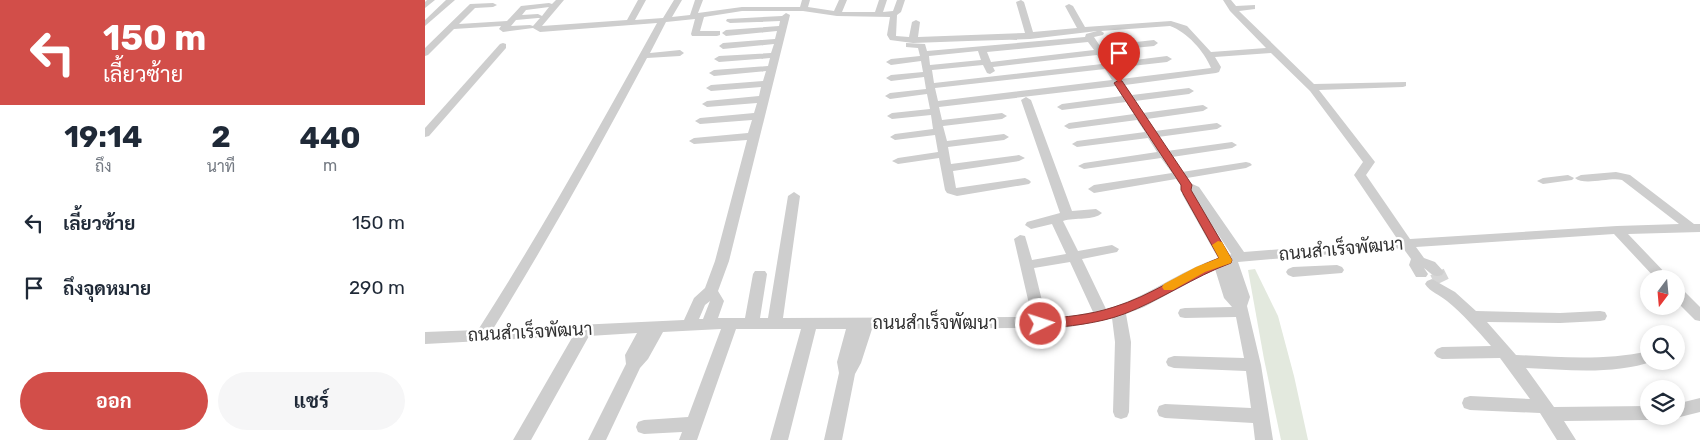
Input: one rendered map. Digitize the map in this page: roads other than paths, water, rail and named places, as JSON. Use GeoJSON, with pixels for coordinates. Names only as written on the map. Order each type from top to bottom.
{"type":"FeatureCollection","features":[{"type":"Feature","properties":{"kind":"street"},"geometry":{"type":"LineString","coordinates":[[425,6],[431,0]]}},
{"type":"Feature","properties":{"kind":"street"},"geometry":{"type":"LineString","coordinates":[[425,24],[451,0]]}},
{"type":"Feature","properties":{"kind":"street"},"geometry":{"type":"LineString","coordinates":[[526,0],[546,2]]}},
{"type":"Feature","properties":{"kind":"street"},"geometry":{"type":"LineString","coordinates":[[560,0],[537,27],[553,30],[665,20],[697,16],[717,10],[732,11],[762,8],[823,9],[837,14],[892,15],[897,12],[901,0]]}},
{"type":"Feature","properties":{"kind":"street"},"geometry":{"type":"LineString","coordinates":[[630,22],[642,0]]}},
{"type":"Feature","properties":{"kind":"street"},"geometry":{"type":"LineString","coordinates":[[482,335],[536,249],[580,173],[643,56],[678,0]]}},
{"type":"Feature","properties":{"kind":"street"},"geometry":{"type":"LineString","coordinates":[[699,0],[695,34],[721,33],[784,20]]}},
{"type":"Feature","properties":{"kind":"street"},"geometry":{"type":"LineString","coordinates":[[732,11],[736,0]]}},
{"type":"Feature","properties":{"kind":"street"},"geometry":{"type":"LineString","coordinates":[[762,8],[765,0]]}},
{"type":"Feature","properties":{"kind":"street"},"geometry":{"type":"LineString","coordinates":[[803,9],[806,0]]}},
{"type":"Feature","properties":{"kind":"street"},"geometry":{"type":"LineString","coordinates":[[837,14],[843,0]]}},
{"type":"Feature","properties":{"kind":"street"},"geometry":{"type":"LineString","coordinates":[[878,14],[883,0]]}},
{"type":"Feature","properties":{"kind":"street"},"geometry":{"type":"LineString","coordinates":[[463,7],[495,2]]}},
{"type":"Feature","properties":{"kind":"street"},"geometry":{"type":"LineString","coordinates":[[486,12],[495,2]]}},
{"type":"Feature","properties":{"kind":"street"},"geometry":{"type":"LineString","coordinates":[[531,27],[503,29],[525,7],[546,2]]}},
{"type":"Feature","properties":{"kind":"street"},"geometry":{"type":"LineString","coordinates":[[1020,2],[1030,36]]}},
{"type":"Feature","properties":{"kind":"street"},"geometry":{"type":"LineString","coordinates":[[1230,4],[1252,7]]}},
{"type":"Feature","properties":{"kind":"street"},"geometry":{"type":"LineString","coordinates":[[1230,4],[1273,50],[1312,87],[1369,162],[1360,175],[1415,257],[1430,265],[1439,282],[1472,316],[1506,356],[1567,440]]}},
{"type":"Feature","properties":{"kind":"street"},"geometry":{"type":"LineString","coordinates":[[425,53],[473,6]]}},
{"type":"Feature","properties":{"kind":"street"},"geometry":{"type":"LineString","coordinates":[[1069,6],[1164,154],[1183,180],[1186,190],[1204,211],[1229,259],[1231,298],[1241,309],[1253,365],[1264,440]]}},
{"type":"Feature","properties":{"kind":"street"},"geometry":{"type":"LineString","coordinates":[[892,15],[895,17],[891,35],[893,38],[913,40],[1089,36],[1091,34],[1143,29]]}},
{"type":"Feature","properties":{"kind":"street"},"geometry":{"type":"LineString","coordinates":[[451,28],[539,16]]}},
{"type":"Feature","properties":{"kind":"street"},"geometry":{"type":"LineString","coordinates":[[473,25],[480,18]]}},
{"type":"Feature","properties":{"kind":"street"},"geometry":{"type":"LineString","coordinates":[[730,21],[784,20]]}},
{"type":"Feature","properties":{"kind":"street"},"geometry":{"type":"LineString","coordinates":[[689,325],[699,302],[711,291],[722,261],[784,20]]}},
{"type":"Feature","properties":{"kind":"street"},"geometry":{"type":"LineString","coordinates":[[913,40],[917,22]]}},
{"type":"Feature","properties":{"kind":"street"},"geometry":{"type":"LineString","coordinates":[[891,78],[926,64],[977,48],[983,50],[1174,23],[1184,28],[1209,55],[1217,67],[1216,70],[999,97],[892,116]]}},
{"type":"Feature","properties":{"kind":"street"},"geometry":{"type":"LineString","coordinates":[[425,134],[518,28]]}},
{"type":"Feature","properties":{"kind":"street"},"geometry":{"type":"LineString","coordinates":[[723,46],[778,41]]}},
{"type":"Feature","properties":{"kind":"street"},"geometry":{"type":"LineString","coordinates":[[891,62],[926,64],[987,63],[1154,43]]}},
{"type":"Feature","properties":{"kind":"street"},"geometry":{"type":"LineString","coordinates":[[893,46],[922,46],[951,190],[953,192],[1025,182]]}},
{"type":"Feature","properties":{"kind":"street"},"geometry":{"type":"LineString","coordinates":[[983,50],[999,97]]}},
{"type":"Feature","properties":{"kind":"street"},"geometry":{"type":"LineString","coordinates":[[1209,55],[1273,50]]}},
{"type":"Feature","properties":{"kind":"street"},"geometry":{"type":"LineString","coordinates":[[643,56],[680,53]]}},
{"type":"Feature","properties":{"kind":"street"},"geometry":{"type":"LineString","coordinates":[[719,59],[775,55]]}},
{"type":"Feature","properties":{"kind":"street"},"geometry":{"type":"LineString","coordinates":[[891,96],[993,79],[1167,59]]}},
{"type":"Feature","properties":{"kind":"street"},"geometry":{"type":"LineString","coordinates":[[714,74],[771,68]]}},
{"type":"Feature","properties":{"kind":"street"},"geometry":{"type":"LineString","coordinates":[[711,88],[767,84]]}},
{"type":"Feature","properties":{"kind":"street"},"geometry":{"type":"LineString","coordinates":[[1312,87],[1403,84]]}},
{"type":"Feature","properties":{"kind":"street"},"geometry":{"type":"LineString","coordinates":[[1062,107],[1189,91]]}},
{"type":"Feature","properties":{"kind":"street"},"geometry":{"type":"LineString","coordinates":[[707,104],[764,99]]}},
{"type":"Feature","properties":{"kind":"street"},"geometry":{"type":"LineString","coordinates":[[1026,100],[1074,257],[1102,316]]}},
{"type":"Feature","properties":{"kind":"street"},"geometry":{"type":"LineString","coordinates":[[1069,126],[1203,108]]}},
{"type":"Feature","properties":{"kind":"street"},"geometry":{"type":"LineString","coordinates":[[700,121],[759,116]]}},
{"type":"Feature","properties":{"kind":"street"},"geometry":{"type":"LineString","coordinates":[[895,137],[938,127],[1002,116]]}},
{"type":"Feature","properties":{"kind":"street"},"geometry":{"type":"LineString","coordinates":[[1077,144],[1217,126]]}},
{"type":"Feature","properties":{"kind":"street"},"geometry":{"type":"LineString","coordinates":[[694,141],[753,136]]}},
{"type":"Feature","properties":{"kind":"street"},"geometry":{"type":"LineString","coordinates":[[898,161],[943,149],[1003,137]]}},
{"type":"Feature","properties":{"kind":"street"},"geometry":{"type":"LineString","coordinates":[[1084,166],[1232,145]]}},
{"type":"Feature","properties":{"kind":"street"},"geometry":{"type":"LineString","coordinates":[[947,168],[1019,158]]}},
{"type":"Feature","properties":{"kind":"street"},"geometry":{"type":"LineString","coordinates":[[1093,189],[1183,180],[1246,165]]}},
{"type":"Feature","properties":{"kind":"street"},"geometry":{"type":"LineString","coordinates":[[1581,178],[1616,175],[1625,177],[1695,228]]}},
{"type":"Feature","properties":{"kind":"street"},"geometry":{"type":"LineString","coordinates":[[1543,181],[1568,178]]}},
{"type":"Feature","properties":{"kind":"street"},"geometry":{"type":"LineString","coordinates":[[775,323],[794,196]]}},
{"type":"Feature","properties":{"kind":"street"},"geometry":{"type":"LineString","coordinates":[[1031,225],[1062,217],[1096,213]]}},
{"type":"Feature","properties":{"kind":"street","name":"ถนนสำเร็จพัฒนา"},"geometry":{"type":"LineString","coordinates":[[425,338],[709,324],[810,322],[1041,324],[1084,320],[1118,311],[1201,270],[1229,259],[1321,263],[1415,257],[1617,230],[1695,228]]}},
{"type":"Feature","properties":{"kind":"street"},"geometry":{"type":"LineString","coordinates":[[1617,230],[1655,270]]}},
{"type":"Feature","properties":{"kind":"street"},"geometry":{"type":"LineString","coordinates":[[1020,239],[1041,324]]}},
{"type":"Feature","properties":{"kind":"street"},"geometry":{"type":"LineString","coordinates":[[1035,264],[1112,250]]}},
{"type":"Feature","properties":{"kind":"street"},"geometry":{"type":"LineString","coordinates":[[1293,272],[1321,263]]}},
{"type":"Feature","properties":{"kind":"street"},"geometry":{"type":"LineString","coordinates":[[752,324],[760,274]]}},
{"type":"Feature","properties":{"kind":"street"},"geometry":{"type":"LineString","coordinates":[[709,324],[717,301],[711,291]]}},
{"type":"Feature","properties":{"kind":"street"},"geometry":{"type":"LineString","coordinates":[[1685,301],[1700,316]]}},
{"type":"Feature","properties":{"kind":"street"},"geometry":{"type":"LineString","coordinates":[[1185,313],[1241,309]]}},
{"type":"Feature","properties":{"kind":"street"},"geometry":{"type":"LineString","coordinates":[[1118,311],[1123,342],[1121,412]]}},
{"type":"Feature","properties":{"kind":"street"},"geometry":{"type":"LineString","coordinates":[[1472,316],[1560,318],[1600,316]]}},
{"type":"Feature","properties":{"kind":"street"},"geometry":{"type":"LineString","coordinates":[[779,440],[810,322]]}},
{"type":"Feature","properties":{"kind":"street"},"geometry":{"type":"LineString","coordinates":[[833,440],[847,373],[853,363],[861,322]]}},
{"type":"Feature","properties":{"kind":"street"},"geometry":{"type":"LineString","coordinates":[[688,440],[730,324]]}},
{"type":"Feature","properties":{"kind":"street"},"geometry":{"type":"LineString","coordinates":[[597,440],[634,364],[643,355],[653,327]]}},
{"type":"Feature","properties":{"kind":"street"},"geometry":{"type":"LineString","coordinates":[[522,440],[585,329]]}},
{"type":"Feature","properties":{"kind":"street"},"geometry":{"type":"LineString","coordinates":[[1442,353],[1593,363],[1622,362],[1640,359]]}},
{"type":"Feature","properties":{"kind":"street"},"geometry":{"type":"LineString","coordinates":[[1174,362],[1253,365]]}},
{"type":"Feature","properties":{"kind":"street"},"geometry":{"type":"LineString","coordinates":[[1470,403],[1547,410],[1640,413]]}},
{"type":"Feature","properties":{"kind":"street"},"geometry":{"type":"LineString","coordinates":[[1685,409],[1700,405]]}},
{"type":"Feature","properties":{"kind":"street"},"geometry":{"type":"LineString","coordinates":[[1165,411],[1261,416]]}},
{"type":"Feature","properties":{"kind":"street"},"geometry":{"type":"LineString","coordinates":[[644,427],[694,424]]}},
{"type":"Feature","properties":{"kind":"tunnel"},"geometry":{"type":"LineString","coordinates":[[1437,272],[1442,282]]}}]}
